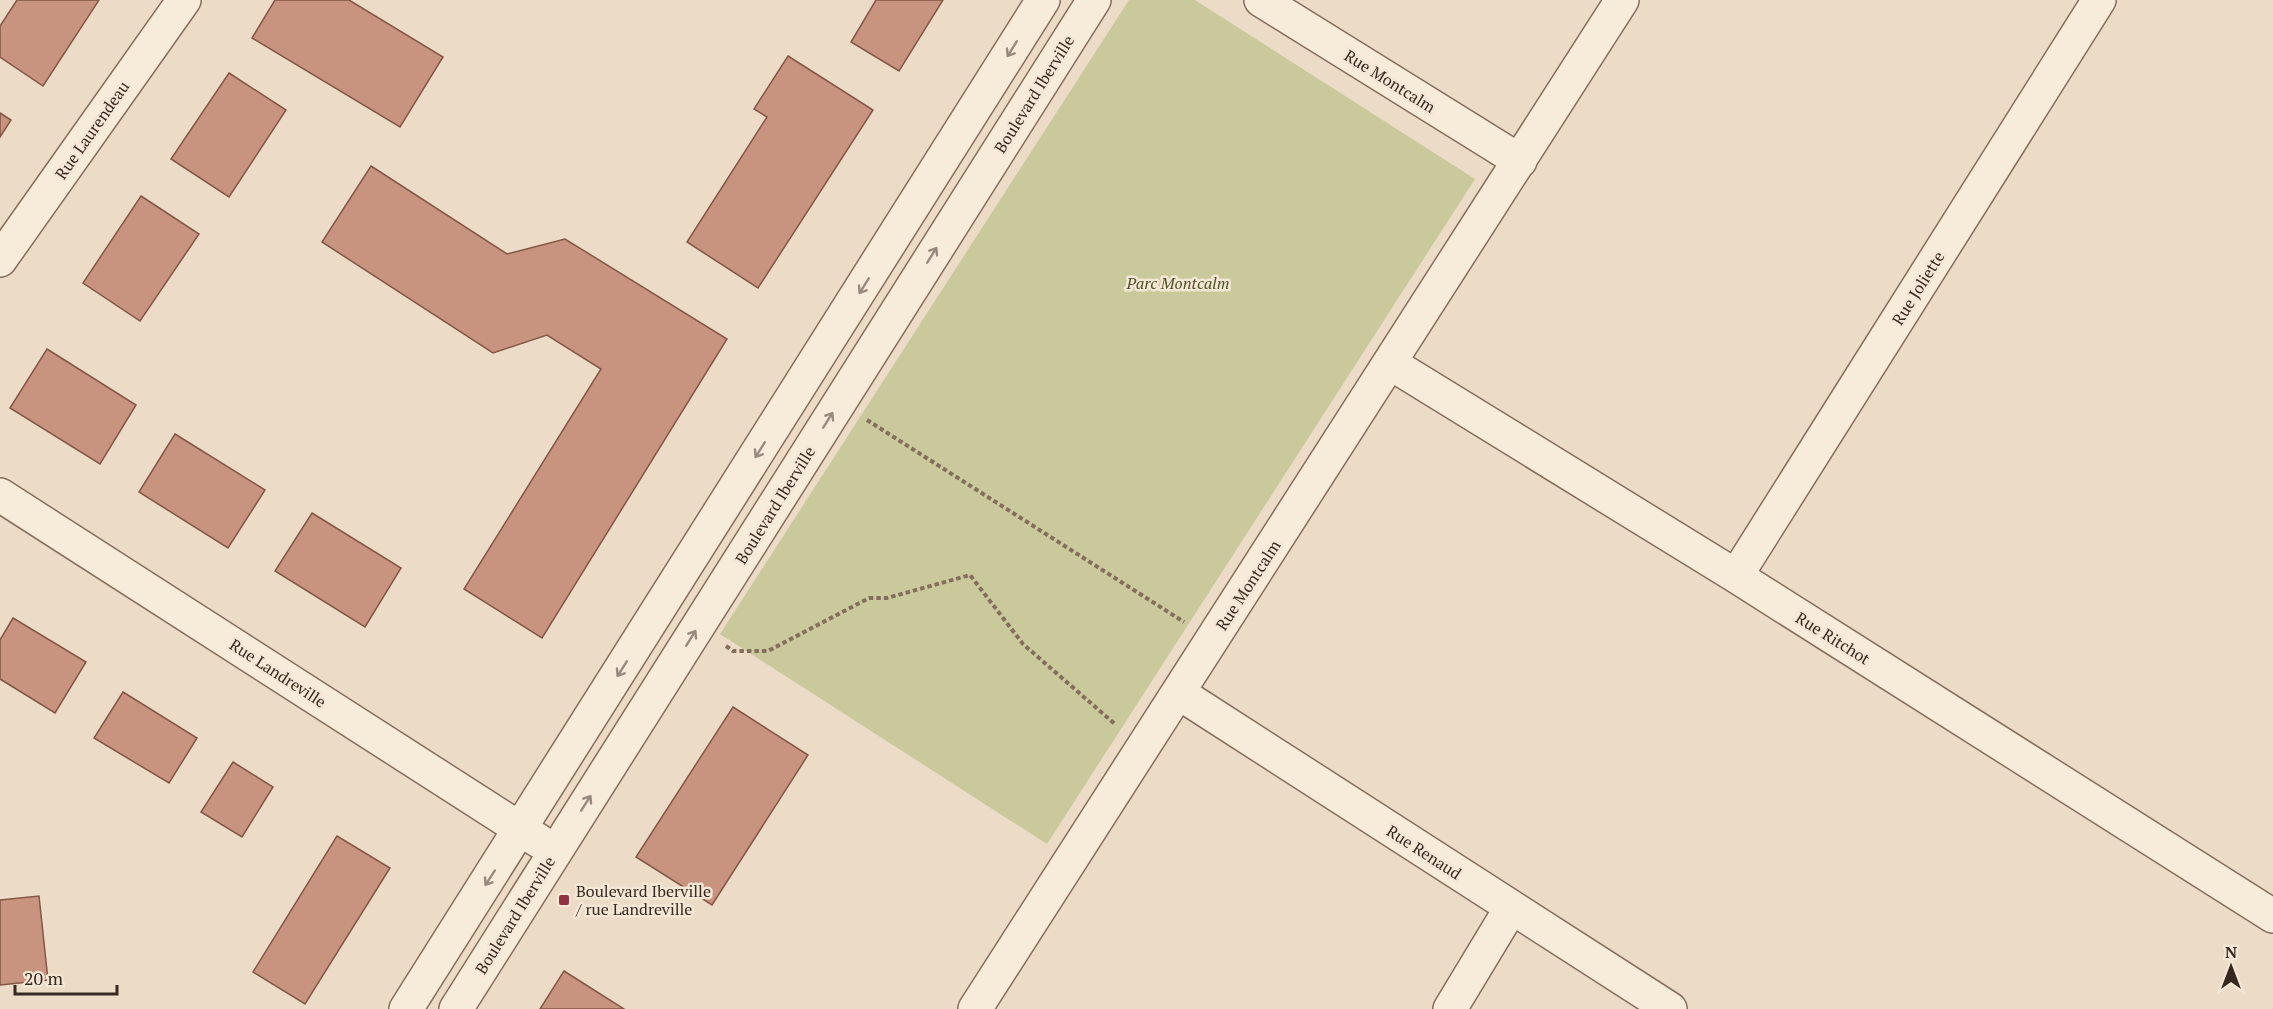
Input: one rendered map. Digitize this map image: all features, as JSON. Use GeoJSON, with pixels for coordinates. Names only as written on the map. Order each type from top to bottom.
{"type":"FeatureCollection","features":[{"type":"Feature","properties":{"kind":"street","name":"Rue Laurendeau"},"geometry":{"type":"LineString","coordinates":[[0,260],[184,0]]}},
{"type":"Feature","properties":{"kind":"street"},"geometry":{"type":"LineString","coordinates":[[406,1009],[1044,0]]}},
{"type":"Feature","properties":{"kind":"street","name":"Boulevard Iberville"},"geometry":{"type":"LineString","coordinates":[[456,1009],[1094,0]]}},
{"type":"Feature","properties":{"kind":"street","name":"Rue Montcalm"},"geometry":{"type":"LineString","coordinates":[[1260,0],[1520,161]]}},
{"type":"Feature","properties":{"kind":"street","name":"Rue Montcalm"},"geometry":{"type":"LineString","coordinates":[[975,1009],[1622,0]]}},
{"type":"Feature","properties":{"kind":"street","name":"Rue Joliette"},"geometry":{"type":"LineString","coordinates":[[1736,576],[2088,4]]}},
{"type":"Feature","properties":{"kind":"street","name":"Rue Ritchot"},"geometry":{"type":"LineString","coordinates":[[1390,363],[1736,576],[2273,916]]}},
{"type":"Feature","properties":{"kind":"street","name":"Rue Landreville"},"geometry":{"type":"LineString","coordinates":[[0,495],[555,852]]}},
{"type":"Feature","properties":{"kind":"street","name":"Rue Renaud"},"geometry":{"type":"LineString","coordinates":[[1179,693],[1670,1009]]}},
{"type":"Feature","properties":{"kind":"street"},"geometry":{"type":"LineString","coordinates":[[1450,1009],[1511,908]]}},
{"type":"Feature","properties":{"kind":"path"},"geometry":{"type":"LineString","coordinates":[[840,402],[1213,641]]}},
{"type":"Feature","properties":{"kind":"path"},"geometry":{"type":"LineString","coordinates":[[698,627],[733,651],[768,651],[869,598],[887,598],[970,575],[1023,644],[1143,748]]}},
{"type":"Feature","properties":{"kind":"green space","name":"Parc Montcalm"},"geometry":{"type":"Polygon","coordinates":[[[1129,0],[1195,0],[1475,179],[1047,844],[720,634],[1129,0]]]}},
{"type":"Feature","properties":{"kind":"building"},"geometry":{"type":"Polygon","coordinates":[[[17,0],[99,0],[43,86],[0,57],[0,26],[17,0]]]}},
{"type":"Feature","properties":{"kind":"building"},"geometry":{"type":"Polygon","coordinates":[[[275,0],[349,0],[443,57],[400,127],[252,38],[275,0]]]}},
{"type":"Feature","properties":{"kind":"building"},"geometry":{"type":"Polygon","coordinates":[[[876,0],[943,0],[899,71],[851,42],[876,0]]]}},
{"type":"Feature","properties":{"kind":"building"},"geometry":{"type":"Polygon","coordinates":[[[788,56],[873,110],[758,288],[687,242],[767,117],[754,109],[788,56]]]}},
{"type":"Feature","properties":{"kind":"building"},"geometry":{"type":"Polygon","coordinates":[[[229,73],[286,110],[229,197],[171,159],[229,73]]]}},
{"type":"Feature","properties":{"kind":"building"},"geometry":{"type":"Polygon","coordinates":[[[0,113],[11,120],[0,137],[0,113]]]}},
{"type":"Feature","properties":{"kind":"building"},"geometry":{"type":"Polygon","coordinates":[[[371,166],[507,254],[565,239],[727,339],[542,638],[464,589],[601,369],[547,335],[493,353],[322,242],[371,166]]]}},
{"type":"Feature","properties":{"kind":"building"},"geometry":{"type":"Polygon","coordinates":[[[141,196],[199,234],[140,321],[83,283],[141,196]]]}},
{"type":"Feature","properties":{"kind":"building"},"geometry":{"type":"Polygon","coordinates":[[[47,349],[136,405],[100,464],[10,408],[47,349]]]}},
{"type":"Feature","properties":{"kind":"building"},"geometry":{"type":"Polygon","coordinates":[[[175,434],[265,490],[228,548],[139,492],[175,434]]]}},
{"type":"Feature","properties":{"kind":"building"},"geometry":{"type":"Polygon","coordinates":[[[312,513],[401,568],[365,627],[275,571],[312,513]]]}},
{"type":"Feature","properties":{"kind":"building"},"geometry":{"type":"Polygon","coordinates":[[[13,618],[86,662],[55,713],[0,679],[0,640],[13,618]]]}},
{"type":"Feature","properties":{"kind":"building"},"geometry":{"type":"Polygon","coordinates":[[[123,692],[197,738],[169,783],[94,738],[123,692]]]}},
{"type":"Feature","properties":{"kind":"building"},"geometry":{"type":"Polygon","coordinates":[[[733,707],[808,755],[712,905],[636,857],[733,707]]]}},
{"type":"Feature","properties":{"kind":"building"},"geometry":{"type":"Polygon","coordinates":[[[233,762],[273,787],[242,837],[201,812],[233,762]]]}},
{"type":"Feature","properties":{"kind":"building"},"geometry":{"type":"Polygon","coordinates":[[[337,836],[390,868],[305,1004],[253,972],[337,836]]]}},
{"type":"Feature","properties":{"kind":"building"},"geometry":{"type":"Polygon","coordinates":[[[39,896],[48,980],[0,985],[0,900],[39,896]]]}},
{"type":"Feature","properties":{"kind":"building"},"geometry":{"type":"Polygon","coordinates":[[[564,971],[624,1009],[540,1009],[564,971]]]}},
{"type":"Feature","properties":{"kind":"place","name":"Boulevard Iberville / rue Landreville"},"geometry":{"type":"Point","coordinates":[564,900]}}]}
